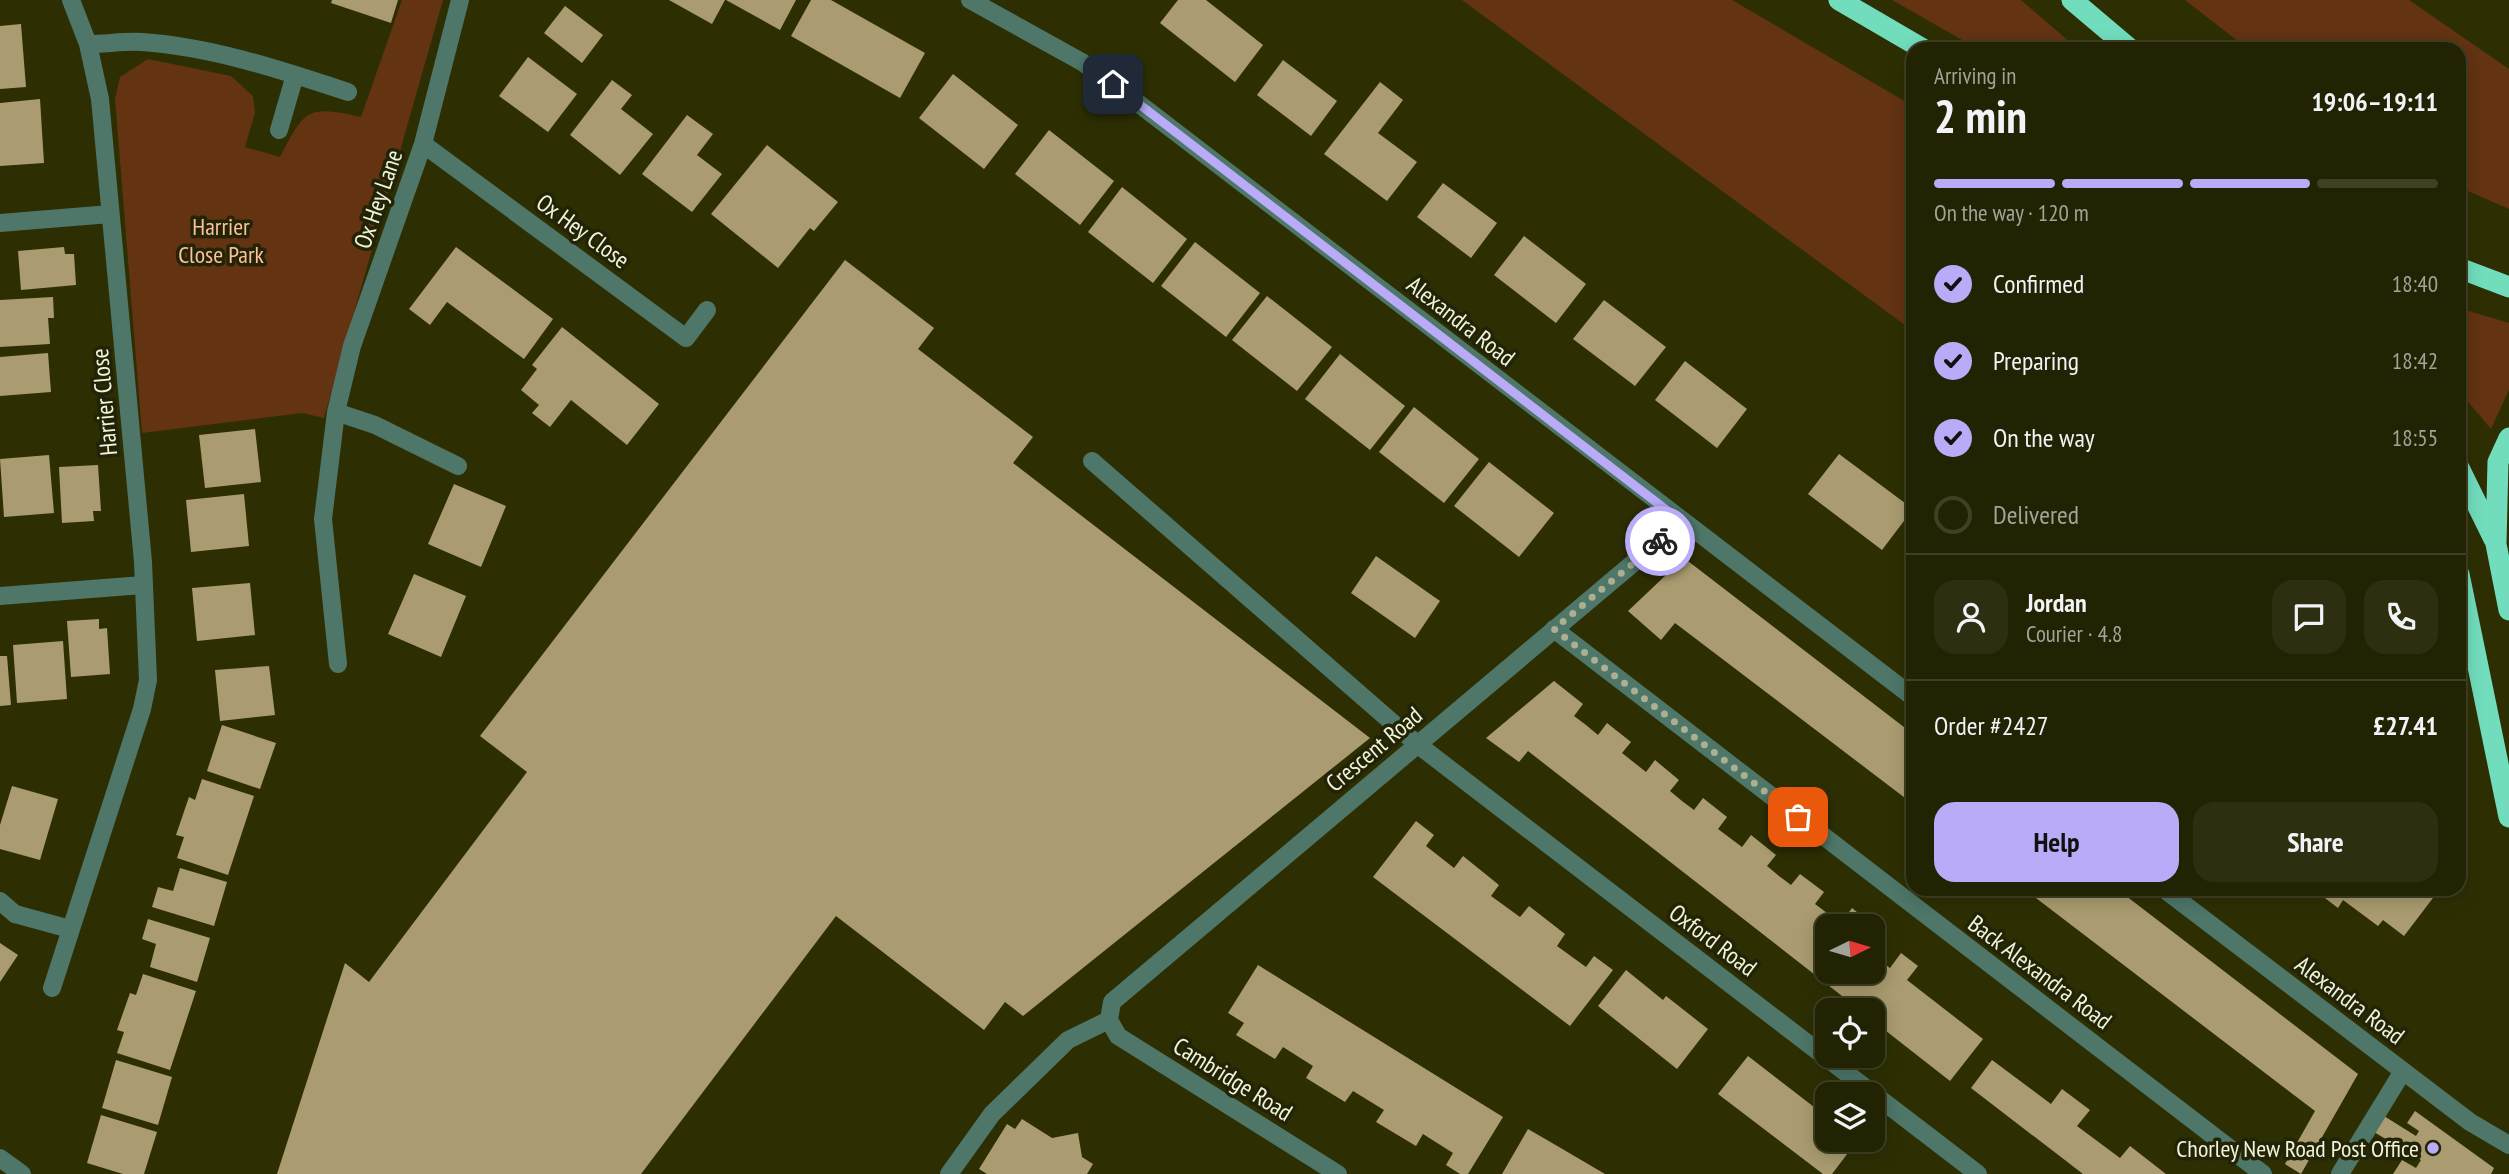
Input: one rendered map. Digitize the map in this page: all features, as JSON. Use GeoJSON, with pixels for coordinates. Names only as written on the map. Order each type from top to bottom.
{"type":"FeatureCollection","features":[{"type":"Feature","properties":{"kind":"highway"},"geometry":{"type":"LineString","coordinates":[[1839,0],[1911,42]]}},
{"type":"Feature","properties":{"kind":"highway"},"geometry":{"type":"LineString","coordinates":[[2072,0],[2122,42]]}},
{"type":"Feature","properties":{"kind":"highway"},"geometry":{"type":"LineString","coordinates":[[2466,271],[2509,287]]}},
{"type":"Feature","properties":{"kind":"highway"},"geometry":{"type":"LineString","coordinates":[[2509,438],[2498,462],[2496,544],[2509,610]]}},
{"type":"Feature","properties":{"kind":"highway"},"geometry":{"type":"LineString","coordinates":[[2466,482],[2496,544]]}},
{"type":"Feature","properties":{"kind":"highway"},"geometry":{"type":"LineString","coordinates":[[2466,607],[2509,817]]}},
{"type":"Feature","properties":{"kind":"street","name":"Harrier Close"},"geometry":{"type":"LineString","coordinates":[[52,988],[142,709],[148,680],[143,585],[100,99],[88,44],[71,0]]}},
{"type":"Feature","properties":{"kind":"street","name":"Ox Hey Lane"},"geometry":{"type":"LineString","coordinates":[[338,664],[323,501],[336,412],[352,346],[423,144],[460,0]]}},
{"type":"Feature","properties":{"kind":"street","name":"Alexandra Road"},"geometry":{"type":"LineString","coordinates":[[970,0],[1082,62],[1113,84],[1906,692]]}},
{"type":"Feature","properties":{"kind":"street"},"geometry":{"type":"LineString","coordinates":[[88,44],[140,42],[254,61],[348,92]]}},
{"type":"Feature","properties":{"kind":"street"},"geometry":{"type":"LineString","coordinates":[[279,130],[295,75]]}},
{"type":"Feature","properties":{"kind":"street","name":"Ox Hey Close"},"geometry":{"type":"LineString","coordinates":[[423,144],[686,338],[707,310]]}},
{"type":"Feature","properties":{"kind":"street"},"geometry":{"type":"LineString","coordinates":[[0,223],[110,214]]}},
{"type":"Feature","properties":{"kind":"street"},"geometry":{"type":"LineString","coordinates":[[336,412],[375,425],[458,466]]}},
{"type":"Feature","properties":{"kind":"street","name":"Oxford Road"},"geometry":{"type":"LineString","coordinates":[[1092,461],[1417,744],[1978,1174]]}},
{"type":"Feature","properties":{"kind":"street","name":"Crescent Road"},"geometry":{"type":"LineString","coordinates":[[1109,1020],[1111,1002],[1682,522]]}},
{"type":"Feature","properties":{"kind":"street"},"geometry":{"type":"LineString","coordinates":[[0,596],[143,585]]}},
{"type":"Feature","properties":{"kind":"street","name":"Back Alexandra Road"},"geometry":{"type":"LineString","coordinates":[[1554,629],[2263,1174]]}},
{"type":"Feature","properties":{"kind":"street","name":"Alexandra Road"},"geometry":{"type":"LineString","coordinates":[[2173,896],[2470,1122],[2509,1145]]}},
{"type":"Feature","properties":{"kind":"street"},"geometry":{"type":"LineString","coordinates":[[0,901],[15,914],[70,929]]}},
{"type":"Feature","properties":{"kind":"street"},"geometry":{"type":"LineString","coordinates":[[949,1174],[992,1114],[1068,1040],[1109,1020]]}},
{"type":"Feature","properties":{"kind":"street","name":"Cambridge Road"},"geometry":{"type":"LineString","coordinates":[[1109,1020],[1118,1036],[1338,1174]]}},
{"type":"Feature","properties":{"kind":"street"},"geometry":{"type":"LineString","coordinates":[[2340,1174],[2403,1071]]}},
{"type":"Feature","properties":{"kind":"street"},"geometry":{"type":"LineString","coordinates":[[0,1158],[22,1174]]}},
{"type":"Feature","properties":{"kind":"green space","name":"Harrier Close Park"},"geometry":{"type":"Polygon","coordinates":[[[402,0],[443,0],[324,418],[302,413],[142,433],[115,99],[120,77],[148,59],[231,76],[253,96],[255,113],[245,147],[280,157],[302,120],[310,114],[329,111],[361,117],[402,0]]]}},
{"type":"Feature","properties":{"kind":"green space"},"geometry":{"type":"Polygon","coordinates":[[[1462,0],[1732,0],[1906,102],[1906,326],[1462,0]]]}},
{"type":"Feature","properties":{"kind":"green space"},"geometry":{"type":"Polygon","coordinates":[[[1892,0],[2021,0],[2070,42],[1966,42],[1892,0]]]}},
{"type":"Feature","properties":{"kind":"green space"},"geometry":{"type":"Polygon","coordinates":[[[2185,0],[2409,0],[2509,69],[2509,209],[2466,190],[2466,42],[2239,42],[2185,0]]]}},
{"type":"Feature","properties":{"kind":"green space"},"geometry":{"type":"Polygon","coordinates":[[[2466,310],[2509,323],[2509,390],[2491,429],[2466,399],[2466,310]]]}},
{"type":"Feature","properties":{"kind":"building"},"geometry":{"type":"Polygon","coordinates":[[[332,0],[398,0],[391,23],[331,3],[332,0]]]}},
{"type":"Feature","properties":{"kind":"building"},"geometry":{"type":"Polygon","coordinates":[[[669,0],[725,0],[712,24],[669,0]]]}},
{"type":"Feature","properties":{"kind":"building"},"geometry":{"type":"Polygon","coordinates":[[[726,0],[796,0],[780,30],[726,0]]]}},
{"type":"Feature","properties":{"kind":"building"},"geometry":{"type":"Polygon","coordinates":[[[811,0],[831,0],[925,53],[900,98],[791,36],[811,0]]]}},
{"type":"Feature","properties":{"kind":"building"},"geometry":{"type":"Polygon","coordinates":[[[1178,0],[1206,0],[1263,45],[1235,82],[1160,23],[1178,0]]]}},
{"type":"Feature","properties":{"kind":"building"},"geometry":{"type":"Polygon","coordinates":[[[565,6],[603,35],[582,63],[544,33],[565,6]]]}},
{"type":"Feature","properties":{"kind":"building"},"geometry":{"type":"Polygon","coordinates":[[[21,24],[26,87],[0,89],[0,26],[21,24]]]}},
{"type":"Feature","properties":{"kind":"building"},"geometry":{"type":"Polygon","coordinates":[[[528,57],[577,94],[548,132],[499,96],[528,57]]]}},
{"type":"Feature","properties":{"kind":"building"},"geometry":{"type":"Polygon","coordinates":[[[1283,60],[1337,101],[1311,136],[1257,95],[1283,60]]]}},
{"type":"Feature","properties":{"kind":"building"},"geometry":{"type":"Polygon","coordinates":[[[953,74],[1018,125],[984,169],[919,118],[953,74]]]}},
{"type":"Feature","properties":{"kind":"building"},"geometry":{"type":"Polygon","coordinates":[[[612,80],[632,95],[621,109],[653,134],[620,175],[570,135],[612,80]]]}},
{"type":"Feature","properties":{"kind":"building"},"geometry":{"type":"Polygon","coordinates":[[[1380,82],[1403,100],[1378,133],[1417,162],[1387,201],[1324,154],[1380,82]]]}},
{"type":"Feature","properties":{"kind":"building"},"geometry":{"type":"Polygon","coordinates":[[[40,99],[44,163],[0,166],[0,103],[40,99]]]}},
{"type":"Feature","properties":{"kind":"building"},"geometry":{"type":"Polygon","coordinates":[[[687,115],[713,134],[697,155],[722,174],[692,212],[642,174],[687,115]]]}},
{"type":"Feature","properties":{"kind":"building"},"geometry":{"type":"Polygon","coordinates":[[[1049,130],[1114,181],[1080,225],[1015,174],[1049,130]]]}},
{"type":"Feature","properties":{"kind":"building"},"geometry":{"type":"Polygon","coordinates":[[[767,145],[838,202],[814,231],[810,228],[778,268],[711,214],[767,145]]]}},
{"type":"Feature","properties":{"kind":"building"},"geometry":{"type":"Polygon","coordinates":[[[1443,183],[1497,223],[1471,258],[1417,217],[1443,183]]]}},
{"type":"Feature","properties":{"kind":"building"},"geometry":{"type":"Polygon","coordinates":[[[1122,187],[1187,239],[1153,283],[1088,232],[1122,187]]]}},
{"type":"Feature","properties":{"kind":"building"},"geometry":{"type":"Polygon","coordinates":[[[1524,236],[1586,284],[1556,323],[1494,275],[1524,236]]]}},
{"type":"Feature","properties":{"kind":"building"},"geometry":{"type":"Polygon","coordinates":[[[1195,242],[1260,293],[1226,337],[1161,286],[1195,242]]]}},
{"type":"Feature","properties":{"kind":"building"},"geometry":{"type":"Polygon","coordinates":[[[64,247],[65,254],[74,254],[76,285],[21,290],[18,251],[64,247]]]}},
{"type":"Feature","properties":{"kind":"building"},"geometry":{"type":"Polygon","coordinates":[[[456,247],[553,319],[524,359],[447,302],[430,325],[409,309],[456,247]]]}},
{"type":"Feature","properties":{"kind":"building"},"geometry":{"type":"Polygon","coordinates":[[[845,260],[934,328],[918,349],[1033,437],[1013,463],[1370,738],[1023,1016],[1005,1002],[984,1030],[836,916],[641,1174],[277,1174],[345,963],[369,982],[527,772],[480,736],[845,260]]]}},
{"type":"Feature","properties":{"kind":"building"},"geometry":{"type":"Polygon","coordinates":[[[1267,296],[1332,347],[1297,391],[1232,340],[1267,296]]]}},
{"type":"Feature","properties":{"kind":"building"},"geometry":{"type":"Polygon","coordinates":[[[53,297],[54,318],[48,318],[50,344],[0,347],[0,300],[53,297]]]}},
{"type":"Feature","properties":{"kind":"building"},"geometry":{"type":"Polygon","coordinates":[[[1604,300],[1666,347],[1635,386],[1573,339],[1604,300]]]}},
{"type":"Feature","properties":{"kind":"building"},"geometry":{"type":"Polygon","coordinates":[[[562,327],[659,404],[627,445],[571,400],[550,427],[532,413],[539,405],[521,390],[537,369],[532,365],[562,327]]]}},
{"type":"Feature","properties":{"kind":"building"},"geometry":{"type":"Polygon","coordinates":[[[48,353],[51,392],[0,396],[0,357],[48,353]]]}},
{"type":"Feature","properties":{"kind":"building"},"geometry":{"type":"Polygon","coordinates":[[[1340,354],[1405,406],[1370,450],[1305,399],[1340,354]]]}},
{"type":"Feature","properties":{"kind":"building"},"geometry":{"type":"Polygon","coordinates":[[[1685,361],[1747,409],[1717,448],[1655,400],[1685,361]]]}},
{"type":"Feature","properties":{"kind":"building"},"geometry":{"type":"Polygon","coordinates":[[[1414,407],[1479,459],[1444,503],[1379,452],[1414,407]]]}},
{"type":"Feature","properties":{"kind":"building"},"geometry":{"type":"Polygon","coordinates":[[[255,429],[261,482],[205,488],[199,435],[255,429]]]}},
{"type":"Feature","properties":{"kind":"building"},"geometry":{"type":"Polygon","coordinates":[[[1839,454],[1906,504],[1906,518],[1882,550],[1808,494],[1839,454]]]}},
{"type":"Feature","properties":{"kind":"building"},"geometry":{"type":"Polygon","coordinates":[[[49,455],[54,513],[4,517],[0,459],[49,455]]]}},
{"type":"Feature","properties":{"kind":"building"},"geometry":{"type":"Polygon","coordinates":[[[1489,462],[1554,513],[1519,557],[1454,506],[1489,462]]]}},
{"type":"Feature","properties":{"kind":"building"},"geometry":{"type":"Polygon","coordinates":[[[98,465],[101,511],[93,511],[94,521],[62,523],[59,467],[98,465]]]}},
{"type":"Feature","properties":{"kind":"building"},"geometry":{"type":"Polygon","coordinates":[[[454,484],[506,506],[481,567],[428,544],[454,484]]]}},
{"type":"Feature","properties":{"kind":"building"},"geometry":{"type":"Polygon","coordinates":[[[244,494],[249,546],[191,552],[186,500],[244,494]]]}},
{"type":"Feature","properties":{"kind":"building"},"geometry":{"type":"Polygon","coordinates":[[[1376,556],[1440,601],[1415,638],[1351,593],[1376,556]]]}},
{"type":"Feature","properties":{"kind":"building"},"geometry":{"type":"Polygon","coordinates":[[[1684,558],[1906,729],[1906,799],[1675,623],[1661,640],[1628,611],[1684,558]]]}},
{"type":"Feature","properties":{"kind":"building"},"geometry":{"type":"Polygon","coordinates":[[[414,574],[466,596],[441,657],[388,634],[414,574]]]}},
{"type":"Feature","properties":{"kind":"building"},"geometry":{"type":"Polygon","coordinates":[[[250,583],[255,635],[197,641],[192,588],[250,583]]]}},
{"type":"Feature","properties":{"kind":"building"},"geometry":{"type":"Polygon","coordinates":[[[99,619],[99,629],[107,628],[110,674],[71,677],[67,621],[99,619]]]}},
{"type":"Feature","properties":{"kind":"building"},"geometry":{"type":"Polygon","coordinates":[[[63,641],[67,699],[17,703],[13,645],[63,641]]]}},
{"type":"Feature","properties":{"kind":"building"},"geometry":{"type":"Polygon","coordinates":[[[0,656],[7,656],[11,705],[0,706],[0,656]]]}},
{"type":"Feature","properties":{"kind":"building"},"geometry":{"type":"Polygon","coordinates":[[[269,666],[275,715],[220,721],[215,670],[269,666]]]}},
{"type":"Feature","properties":{"kind":"building"},"geometry":{"type":"Polygon","coordinates":[[[1554,681],[1583,704],[1574,716],[1598,735],[1607,723],[1631,742],[1622,753],[1646,772],[1655,760],[1679,780],[1670,791],[1682,801],[1694,810],[1703,798],[1727,817],[1718,829],[1742,847],[1751,835],[1776,855],[1767,866],[1779,876],[1791,885],[1800,874],[1824,892],[1815,904],[1827,913],[1815,914],[1815,975],[1528,751],[1519,762],[1486,738],[1554,681]]]}},
{"type":"Feature","properties":{"kind":"building"},"geometry":{"type":"Polygon","coordinates":[[[222,725],[276,743],[260,789],[207,771],[222,725]]]}},
{"type":"Feature","properties":{"kind":"building"},"geometry":{"type":"Polygon","coordinates":[[[202,779],[254,796],[228,875],[177,858],[184,837],[176,835],[189,797],[195,800],[202,779]]]}},
{"type":"Feature","properties":{"kind":"building"},"geometry":{"type":"Polygon","coordinates":[[[12,786],[58,799],[40,860],[0,849],[0,825],[12,786]]]}},
{"type":"Feature","properties":{"kind":"building"},"geometry":{"type":"Polygon","coordinates":[[[1416,821],[1434,835],[1426,846],[1454,868],[1463,856],[1499,885],[1491,896],[1520,917],[1529,906],[1565,934],[1557,946],[1586,967],[1594,956],[1613,970],[1570,1026],[1373,877],[1416,821]]]}},
{"type":"Feature","properties":{"kind":"building"},"geometry":{"type":"Polygon","coordinates":[[[180,868],[227,882],[214,926],[152,907],[158,887],[173,891],[180,868]]]}},
{"type":"Feature","properties":{"kind":"building"},"geometry":{"type":"Polygon","coordinates":[[[2033,896],[2126,896],[2358,1074],[2301,1174],[2285,1164],[2315,1111],[2033,896]]]}},
{"type":"Feature","properties":{"kind":"building"},"geometry":{"type":"Polygon","coordinates":[[[2322,896],[2434,896],[2404,936],[2383,920],[2378,926],[2343,900],[2338,908],[2322,896]]]}},
{"type":"Feature","properties":{"kind":"building"},"geometry":{"type":"Polygon","coordinates":[[[1852,908],[1859,914],[1848,914],[1852,908]]]}},
{"type":"Feature","properties":{"kind":"building"},"geometry":{"type":"Polygon","coordinates":[[[148,919],[210,938],[197,982],[150,967],[156,944],[142,939],[148,919]]]}},
{"type":"Feature","properties":{"kind":"building"},"geometry":{"type":"Polygon","coordinates":[[[0,943],[18,955],[0,982],[0,943]]]}},
{"type":"Feature","properties":{"kind":"building"},"geometry":{"type":"Polygon","coordinates":[[[1901,953],[1918,966],[1907,980],[1983,1039],[1950,1081],[1885,1030],[1885,998],[1845,998],[1827,984],[1885,984],[1885,964],[1890,968],[1901,953]]]}},
{"type":"Feature","properties":{"kind":"building"},"geometry":{"type":"Polygon","coordinates":[[[1258,965],[1503,1117],[1468,1174],[1460,1174],[1446,1165],[1453,1153],[1423,1134],[1416,1146],[1376,1122],[1384,1110],[1353,1091],[1345,1102],[1306,1078],[1313,1066],[1283,1047],[1275,1059],[1236,1035],[1244,1023],[1228,1013],[1258,965]]]}},
{"type":"Feature","properties":{"kind":"building"},"geometry":{"type":"Polygon","coordinates":[[[1626,970],[1663,1000],[1666,996],[1708,1029],[1677,1069],[1598,1006],[1626,970]]]}},
{"type":"Feature","properties":{"kind":"building"},"geometry":{"type":"Polygon","coordinates":[[[143,974],[196,991],[170,1070],[117,1053],[124,1032],[117,1030],[130,993],[136,995],[143,974]]]}},
{"type":"Feature","properties":{"kind":"building"},"geometry":{"type":"Polygon","coordinates":[[[1748,1056],[1815,1108],[1815,1152],[1849,1152],[1832,1174],[1823,1174],[1718,1094],[1748,1056]]]}},
{"type":"Feature","properties":{"kind":"building"},"geometry":{"type":"Polygon","coordinates":[[[116,1060],[172,1077],[158,1125],[102,1108],[116,1060]]]}},
{"type":"Feature","properties":{"kind":"building"},"geometry":{"type":"Polygon","coordinates":[[[1992,1060],[2051,1104],[2062,1089],[2090,1110],[2077,1126],[2120,1158],[2130,1146],[2166,1174],[2083,1174],[1971,1088],[1992,1060]]]}},
{"type":"Feature","properties":{"kind":"building","name":"Chorley New Road Post Office"},"geometry":{"type":"Polygon","coordinates":[[[2415,1111],[2494,1168],[2491,1174],[2393,1174],[2402,1160],[2416,1168],[2421,1160],[2374,1132],[2384,1116],[2416,1136],[2419,1131],[2407,1123],[2415,1111]]]}},
{"type":"Feature","properties":{"kind":"building"},"geometry":{"type":"Polygon","coordinates":[[[101,1115],[157,1132],[144,1174],[123,1174],[87,1163],[101,1115]]]}},
{"type":"Feature","properties":{"kind":"building"},"geometry":{"type":"Polygon","coordinates":[[[1022,1119],[1052,1138],[1078,1133],[1082,1157],[1093,1164],[1087,1174],[987,1174],[979,1169],[1007,1124],[1015,1129],[1022,1119]]]}},
{"type":"Feature","properties":{"kind":"building"},"geometry":{"type":"Polygon","coordinates":[[[1528,1129],[1559,1147],[1605,1174],[1502,1174],[1528,1129]]]}},
{"type":"Feature","properties":{"kind":"way so far"},"geometry":{"type":"LineString","coordinates":[[1660,541],[1554,629],[1798,817]]}},
{"type":"Feature","properties":{"kind":"place","name":"Chorley New Road Post Office"},"geometry":{"type":"Point","coordinates":[2433,1148]}},
{"type":"Feature","properties":{"kind":"route"},"geometry":{"type":"LineString","coordinates":[[1113,84],[1682,522],[1660,541]]}}]}
